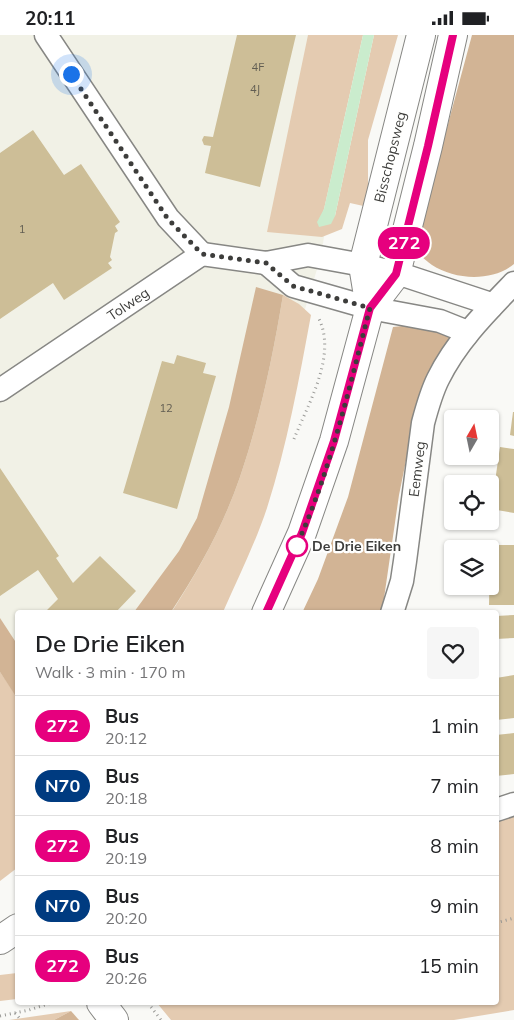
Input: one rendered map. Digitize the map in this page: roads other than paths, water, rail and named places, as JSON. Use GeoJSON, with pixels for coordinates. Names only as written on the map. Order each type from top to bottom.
{"type":"FeatureCollection","features":[{"type":"Feature","properties":{"kind":"main road","name":"Bisschopsweg"},"geometry":{"type":"LineString","coordinates":[[370,308],[363,265],[421,35]]}},
{"type":"Feature","properties":{"kind":"main road","name":"Bisschopsweg"},"geometry":{"type":"LineString","coordinates":[[267,610],[302,533],[334,441],[370,308],[396,274],[453,35]]}},
{"type":"Feature","properties":{"kind":"main road"},"geometry":{"type":"LineString","coordinates":[[0,940],[15,929]]}},
{"type":"Feature","properties":{"kind":"main road"},"geometry":{"type":"LineString","coordinates":[[103,1005],[114,1020]]}},
{"type":"Feature","properties":{"kind":"street"},"geometry":{"type":"LineString","coordinates":[[46,35],[168,219],[202,254],[266,263],[308,255],[363,265],[485,302],[491,307]]}},
{"type":"Feature","properties":{"kind":"street","name":"Tolweg"},"geometry":{"type":"LineString","coordinates":[[0,390],[202,254]]}},
{"type":"Feature","properties":{"kind":"street"},"geometry":{"type":"LineString","coordinates":[[266,263],[293,286],[370,308],[440,321],[467,334]]}},
{"type":"Feature","properties":{"kind":"street","name":"Eemweg"},"geometry":{"type":"LineString","coordinates":[[393,610],[402,581],[423,423],[437,380],[451,355],[467,334],[514,283]]}},
{"type":"Feature","properties":{"kind":"street"},"geometry":{"type":"LineString","coordinates":[[499,810],[514,804]]}},
{"type":"Feature","properties":{"kind":"place","name":"De Drie Eiken"},"geometry":{"type":"Point","coordinates":[297,546]}}]}
